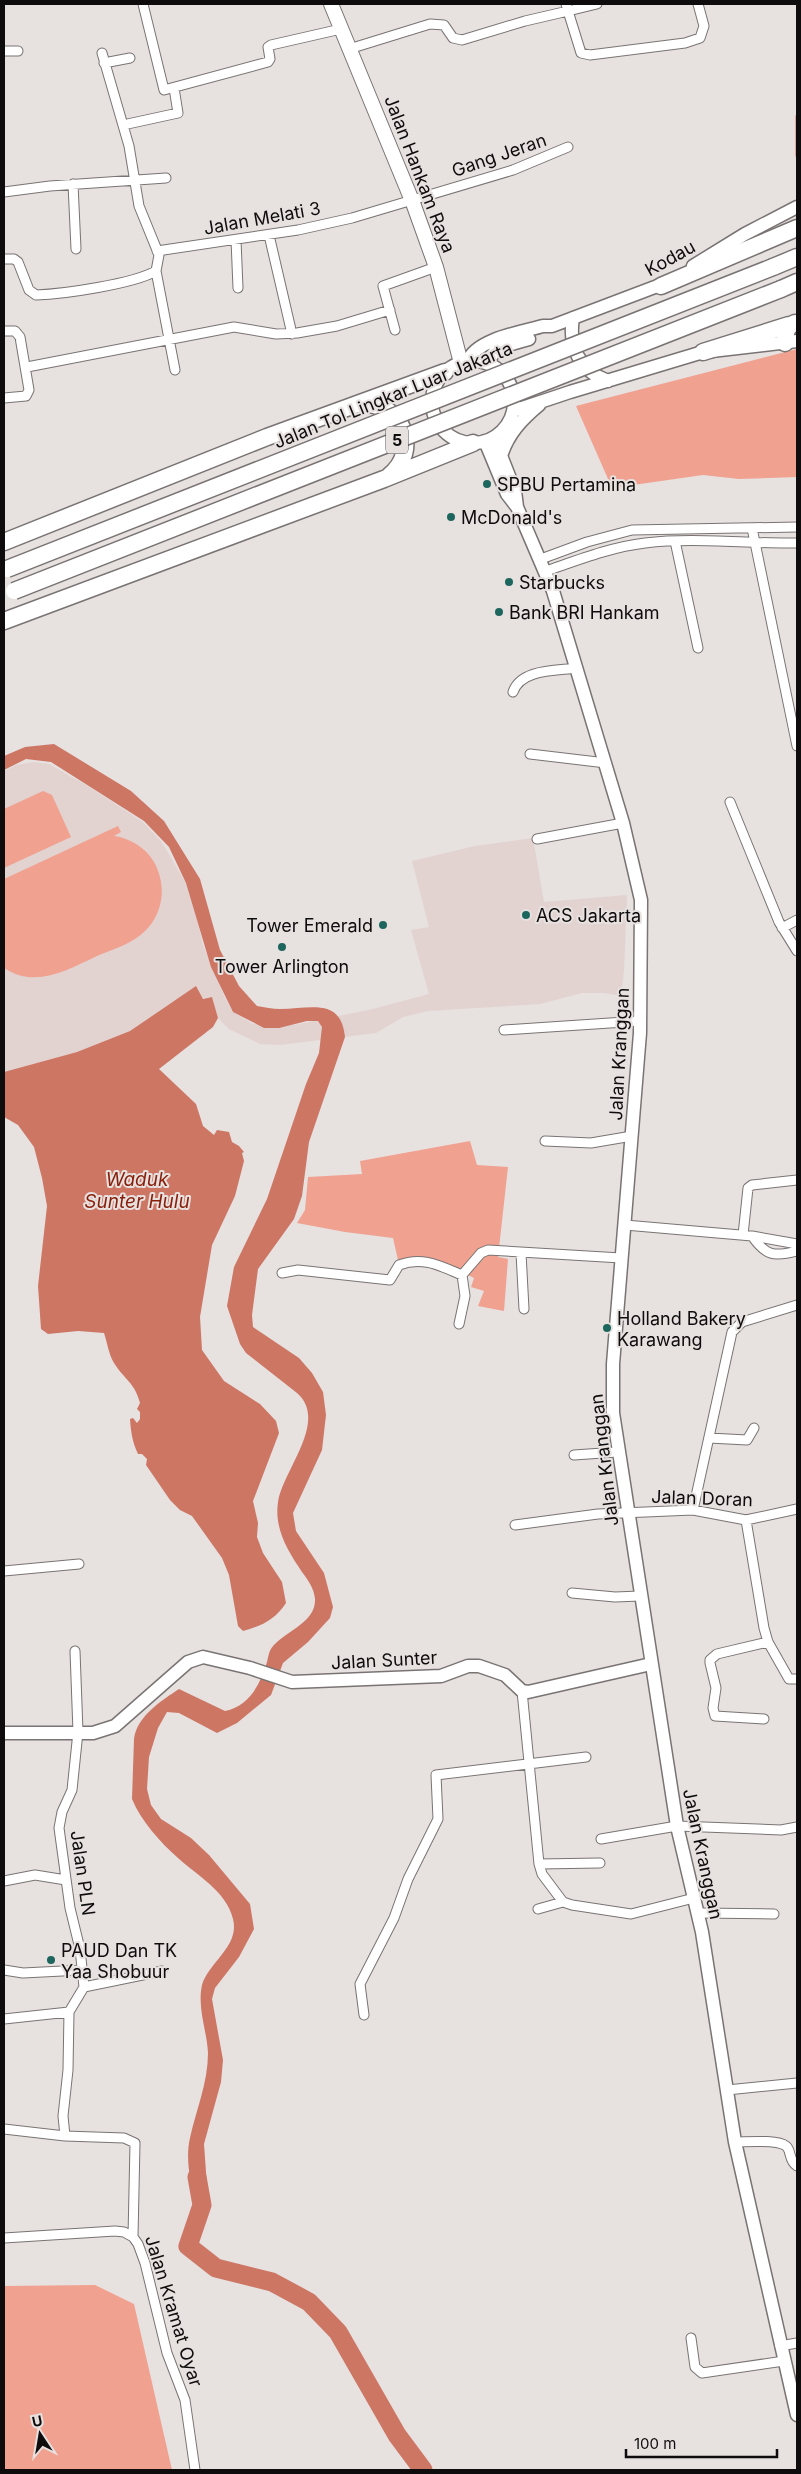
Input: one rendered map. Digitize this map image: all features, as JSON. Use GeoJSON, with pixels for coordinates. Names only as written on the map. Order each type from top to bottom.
{"type":"FeatureCollection","features":[{"type":"Feature","properties":{"kind":"highway"},"geometry":{"type":"LineString","coordinates":[[661,286],[797,228]]}},
{"type":"Feature","properties":{"kind":"highway","name":"Jalan Tol Lingkar Luar Jakarta"},"geometry":{"type":"LineString","coordinates":[[5,570],[797,257]]}},
{"type":"Feature","properties":{"kind":"highway","name":"5"},"geometry":{"type":"LineString","coordinates":[[9,593],[797,282]]}},
{"type":"Feature","properties":{"kind":"highway"},"geometry":{"type":"LineString","coordinates":[[791,342],[786,330],[793,324]]}},
{"type":"Feature","properties":{"kind":"highway"},"geometry":{"type":"LineString","coordinates":[[703,352],[793,324]]}},
{"type":"Feature","properties":{"kind":"highway"},"geometry":{"type":"LineString","coordinates":[[4,542],[267,437],[445,372]]}},
{"type":"Feature","properties":{"kind":"highway"},"geometry":{"type":"LineString","coordinates":[[412,384],[435,386]]}},
{"type":"Feature","properties":{"kind":"highway"},"geometry":{"type":"LineString","coordinates":[[357,404],[377,405],[390,411],[399,421],[405,433],[406,447],[402,460],[395,471],[384,479]]}},
{"type":"Feature","properties":{"kind":"highway"},"geometry":{"type":"LineString","coordinates":[[4,621],[484,441]]}},
{"type":"Feature","properties":{"kind":"main road","name":"Jalan Hankam Raya"},"geometry":{"type":"LineString","coordinates":[[331,4],[412,202],[436,266],[464,362]]}},
{"type":"Feature","properties":{"kind":"main road","name":"Kodau"},"geometry":{"type":"LineString","coordinates":[[464,362],[484,344],[539,332],[661,286],[745,234],[797,206]]}},
{"type":"Feature","properties":{"kind":"main road"},"geometry":{"type":"LineString","coordinates":[[573,318],[572,340],[579,360],[594,376],[608,381]]}},
{"type":"Feature","properties":{"kind":"main road","name":"Kodau"},"geometry":{"type":"LineString","coordinates":[[488,364],[494,351],[521,337]]}},
{"type":"Feature","properties":{"kind":"main road"},"geometry":{"type":"LineString","coordinates":[[513,411],[549,398],[703,352],[791,342]]}},
{"type":"Feature","properties":{"kind":"main road"},"geometry":{"type":"LineString","coordinates":[[464,362],[488,364],[498,370],[508,381],[514,396],[513,411],[506,426],[484,441],[452,438],[436,422],[432,408],[435,386],[445,372],[464,362]]}},
{"type":"Feature","properties":{"kind":"main road"},"geometry":{"type":"LineString","coordinates":[[501,456],[505,444],[517,424],[549,398]]}},
{"type":"Feature","properties":{"kind":"main road","name":"Jalan Kranggan"},"geometry":{"type":"LineString","coordinates":[[484,441],[501,456],[515,491],[517,507]]}},
{"type":"Feature","properties":{"kind":"main road","name":"Jalan Kranggan"},"geometry":{"type":"LineString","coordinates":[[484,441],[507,494],[517,507],[544,565],[606,763],[623,823],[641,900],[640,1021],[613,1364],[613,1413],[617,1452],[677,1826],[698,1913],[735,2142],[797,2415]]}},
{"type":"Feature","properties":{"kind":"main road","name":"Jalan Sunter"},"geometry":{"type":"LineString","coordinates":[[78,1732],[99,1732],[115,1726],[188,1662],[198,1658],[208,1658],[254,1669],[286,1680],[300,1682],[344,1678],[435,1676],[447,1674],[468,1666],[478,1666],[505,1675],[522,1691]]}},
{"type":"Feature","properties":{"kind":"main road"},"geometry":{"type":"LineString","coordinates":[[522,1691],[535,1690],[651,1664]]}},
{"type":"Feature","properties":{"kind":"main road"},"geometry":{"type":"LineString","coordinates":[[4,1732],[78,1732]]}},
{"type":"Feature","properties":{"kind":"street"},"geometry":{"type":"LineString","coordinates":[[143,4],[164,90],[268,62],[270,45],[340,29]]}},
{"type":"Feature","properties":{"kind":"street"},"geometry":{"type":"LineString","coordinates":[[349,49],[430,24],[444,25],[453,38],[462,40],[567,7],[597,4]]}},
{"type":"Feature","properties":{"kind":"street"},"geometry":{"type":"LineString","coordinates":[[567,7],[580,53],[590,55],[694,41],[700,38],[704,26],[698,4]]}},
{"type":"Feature","properties":{"kind":"street"},"geometry":{"type":"LineString","coordinates":[[4,51],[18,51]]}},
{"type":"Feature","properties":{"kind":"street"},"geometry":{"type":"LineString","coordinates":[[102,53],[123,125],[144,223],[158,251],[160,260],[156,271],[175,370]]}},
{"type":"Feature","properties":{"kind":"street"},"geometry":{"type":"LineString","coordinates":[[104,63],[130,58]]}},
{"type":"Feature","properties":{"kind":"street"},"geometry":{"type":"LineString","coordinates":[[123,125],[178,113],[174,88]]}},
{"type":"Feature","properties":{"kind":"street","name":"Gang Jeran"},"geometry":{"type":"LineString","coordinates":[[412,202],[513,170],[568,147]]}},
{"type":"Feature","properties":{"kind":"street"},"geometry":{"type":"LineString","coordinates":[[4,192],[73,184],[166,178]]}},
{"type":"Feature","properties":{"kind":"street"},"geometry":{"type":"LineString","coordinates":[[73,184],[76,249]]}},
{"type":"Feature","properties":{"kind":"street","name":"Jalan Melati 3"},"geometry":{"type":"LineString","coordinates":[[158,251],[268,235],[371,213],[412,202]]}},
{"type":"Feature","properties":{"kind":"street"},"geometry":{"type":"LineString","coordinates":[[268,235],[292,334]]}},
{"type":"Feature","properties":{"kind":"street"},"geometry":{"type":"LineString","coordinates":[[236,240],[238,288]]}},
{"type":"Feature","properties":{"kind":"street"},"geometry":{"type":"LineString","coordinates":[[4,259],[14,259],[18,262],[29,290],[36,295],[111,284],[156,271]]}},
{"type":"Feature","properties":{"kind":"street"},"geometry":{"type":"LineString","coordinates":[[395,330],[383,290],[384,285],[436,266]]}},
{"type":"Feature","properties":{"kind":"street"},"geometry":{"type":"LineString","coordinates":[[27,367],[234,327],[276,334],[292,334],[337,326],[390,310]]}},
{"type":"Feature","properties":{"kind":"street"},"geometry":{"type":"LineString","coordinates":[[4,331],[15,331],[19,335],[27,367],[27,395],[4,398]]}},
{"type":"Feature","properties":{"kind":"street"},"geometry":{"type":"LineString","coordinates":[[544,565],[604,537],[643,529],[797,527]]}},
{"type":"Feature","properties":{"kind":"street"},"geometry":{"type":"LineString","coordinates":[[752,528],[797,746]]}},
{"type":"Feature","properties":{"kind":"street"},"geometry":{"type":"LineString","coordinates":[[604,537],[607,552]]}},
{"type":"Feature","properties":{"kind":"street"},"geometry":{"type":"LineString","coordinates":[[544,565],[645,543],[675,541],[756,544],[797,543]]}},
{"type":"Feature","properties":{"kind":"street"},"geometry":{"type":"LineString","coordinates":[[675,541],[698,648]]}},
{"type":"Feature","properties":{"kind":"street"},"geometry":{"type":"LineString","coordinates":[[513,692],[516,684],[527,676],[577,668]]}},
{"type":"Feature","properties":{"kind":"street"},"geometry":{"type":"LineString","coordinates":[[530,754],[606,763]]}},
{"type":"Feature","properties":{"kind":"street"},"geometry":{"type":"LineString","coordinates":[[730,802],[782,928],[797,951]]}},
{"type":"Feature","properties":{"kind":"street"},"geometry":{"type":"LineString","coordinates":[[537,839],[623,823]]}},
{"type":"Feature","properties":{"kind":"street"},"geometry":{"type":"LineString","coordinates":[[782,928],[797,920]]}},
{"type":"Feature","properties":{"kind":"street"},"geometry":{"type":"LineString","coordinates":[[504,1030],[640,1021]]}},
{"type":"Feature","properties":{"kind":"street"},"geometry":{"type":"LineString","coordinates":[[544,1141],[591,1142],[632,1136]]}},
{"type":"Feature","properties":{"kind":"street"},"geometry":{"type":"LineString","coordinates":[[747,1236],[748,1188],[797,1180]]}},
{"type":"Feature","properties":{"kind":"street"},"geometry":{"type":"LineString","coordinates":[[625,1225],[747,1236],[797,1244]]}},
{"type":"Feature","properties":{"kind":"street"},"geometry":{"type":"LineString","coordinates":[[747,1236],[769,1254],[797,1251]]}},
{"type":"Feature","properties":{"kind":"street"},"geometry":{"type":"LineString","coordinates":[[462,1275],[484,1251],[621,1258]]}},
{"type":"Feature","properties":{"kind":"street"},"geometry":{"type":"LineString","coordinates":[[521,1253],[524,1309]]}},
{"type":"Feature","properties":{"kind":"street"},"geometry":{"type":"LineString","coordinates":[[282,1274],[298,1270],[390,1280],[399,1265],[421,1260],[437,1264],[462,1275]]}},
{"type":"Feature","properties":{"kind":"street"},"geometry":{"type":"LineString","coordinates":[[459,1324],[465,1296],[462,1275]]}},
{"type":"Feature","properties":{"kind":"street"},"geometry":{"type":"LineString","coordinates":[[693,1510],[732,1332],[742,1322],[797,1305]]}},
{"type":"Feature","properties":{"kind":"street"},"geometry":{"type":"LineString","coordinates":[[708,1438],[747,1440],[754,1428]]}},
{"type":"Feature","properties":{"kind":"street"},"geometry":{"type":"LineString","coordinates":[[574,1455],[617,1452]]}},
{"type":"Feature","properties":{"kind":"street","name":"Jalan Doran"},"geometry":{"type":"LineString","coordinates":[[515,1525],[598,1514],[693,1510],[746,1520],[797,1509]]}},
{"type":"Feature","properties":{"kind":"street"},"geometry":{"type":"LineString","coordinates":[[746,1520],[768,1642],[789,1680],[797,1680]]}},
{"type":"Feature","properties":{"kind":"street"},"geometry":{"type":"LineString","coordinates":[[4,1571],[79,1564]]}},
{"type":"Feature","properties":{"kind":"street"},"geometry":{"type":"LineString","coordinates":[[572,1593],[615,1597],[640,1596]]}},
{"type":"Feature","properties":{"kind":"street"},"geometry":{"type":"LineString","coordinates":[[764,1719],[715,1716],[713,1708],[716,1688],[710,1660],[717,1654],[768,1642]]}},
{"type":"Feature","properties":{"kind":"street","name":"Jalan PLN"},"geometry":{"type":"LineString","coordinates":[[75,1651],[78,1732],[72,1790],[62,1812],[59,1828],[84,1987]]}},
{"type":"Feature","properties":{"kind":"street"},"geometry":{"type":"LineString","coordinates":[[522,1691],[531,1765],[539,1864],[542,1874],[563,1902]]}},
{"type":"Feature","properties":{"kind":"street"},"geometry":{"type":"LineString","coordinates":[[364,2015],[360,1984],[394,1918],[408,1879],[438,1819],[436,1775],[446,1772],[531,1765],[586,1757]]}},
{"type":"Feature","properties":{"kind":"street"},"geometry":{"type":"LineString","coordinates":[[601,1840],[677,1826],[781,1830],[797,1827]]}},
{"type":"Feature","properties":{"kind":"street"},"geometry":{"type":"LineString","coordinates":[[539,1864],[600,1863]]}},
{"type":"Feature","properties":{"kind":"street"},"geometry":{"type":"LineString","coordinates":[[4,1880],[35,1875],[66,1880]]}},
{"type":"Feature","properties":{"kind":"street"},"geometry":{"type":"LineString","coordinates":[[538,1909],[563,1902],[625,1914],[640,1913],[694,1898]]}},
{"type":"Feature","properties":{"kind":"street"},"geometry":{"type":"LineString","coordinates":[[698,1913],[774,1914]]}},
{"type":"Feature","properties":{"kind":"street"},"geometry":{"type":"LineString","coordinates":[[4,1970],[23,1973],[82,1970]]}},
{"type":"Feature","properties":{"kind":"street"},"geometry":{"type":"LineString","coordinates":[[4,2129],[65,2136],[63,2116],[68,2070],[69,2012],[84,1987],[162,1971]]}},
{"type":"Feature","properties":{"kind":"street"},"geometry":{"type":"LineString","coordinates":[[4,2019],[69,2012]]}},
{"type":"Feature","properties":{"kind":"street"},"geometry":{"type":"LineString","coordinates":[[727,2090],[797,2083]]}},
{"type":"Feature","properties":{"kind":"street","name":"Jalan Kramat Oyar"},"geometry":{"type":"LineString","coordinates":[[65,2136],[124,2138],[135,2143],[132,2237],[138,2244],[145,2263],[167,2353],[185,2400],[195,2470]]}},
{"type":"Feature","properties":{"kind":"street"},"geometry":{"type":"LineString","coordinates":[[735,2142],[770,2142],[784,2146],[788,2150],[791,2161],[797,2166]]}},
{"type":"Feature","properties":{"kind":"street"},"geometry":{"type":"LineString","coordinates":[[4,2238],[115,2231],[124,2232],[132,2237]]}},
{"type":"Feature","properties":{"kind":"street"},"geometry":{"type":"LineString","coordinates":[[691,2338],[696,2368],[702,2373],[784,2360]]}},
{"type":"Feature","properties":{"kind":"street"},"geometry":{"type":"LineString","coordinates":[[780,2346],[797,2342]]}},
{"type":"Feature","properties":{"kind":"shaded area"},"geometry":{"type":"Polygon","coordinates":[[[797,349],[797,477],[739,479],[703,475],[612,488],[576,406],[797,349]]]}},
{"type":"Feature","properties":{"kind":"shaded area","name":"ACS Jakarta"},"geometry":{"type":"Polygon","coordinates":[[[33,762],[49,764],[88,786],[143,822],[161,841],[186,883],[193,901],[203,945],[225,998],[233,1012],[253,1024],[294,1025],[373,1009],[429,994],[411,930],[429,927],[412,861],[475,846],[533,838],[544,902],[627,895],[624,971],[621,996],[605,993],[582,993],[540,1004],[428,1011],[403,1017],[376,1033],[280,1045],[260,1044],[229,1029],[218,1018],[212,997],[172,1002],[130,1031],[77,1052],[4,1072],[4,771],[16,765],[33,762]]]}},
{"type":"Feature","properties":{"kind":"shaded area"},"geometry":{"type":"Polygon","coordinates":[[[43,791],[52,795],[71,837],[4,868],[4,809],[43,791]]]}},
{"type":"Feature","properties":{"kind":"shaded area"},"geometry":{"type":"Polygon","coordinates":[[[118,826],[121,832],[114,836],[126,839],[142,848],[151,857],[159,872],[162,894],[157,914],[151,924],[144,932],[126,944],[51,975],[28,977],[4,968],[4,879],[118,826]]]}},
{"type":"Feature","properties":{"kind":"shaded area"},"geometry":{"type":"Polygon","coordinates":[[[470,1141],[477,1165],[508,1167],[498,1257],[508,1259],[504,1311],[478,1306],[484,1291],[471,1287],[474,1278],[445,1264],[422,1257],[398,1260],[393,1238],[297,1223],[305,1210],[308,1177],[362,1174],[360,1161],[470,1141]]]}},
{"type":"Feature","properties":{"kind":"shaded area"},"geometry":{"type":"Polygon","coordinates":[[[95,2285],[134,2304],[172,2470],[4,2470],[4,2286],[95,2285]]]}},
{"type":"Feature","properties":{"kind":"water"},"geometry":{"type":"Polygon","coordinates":[[[54,744],[131,791],[164,821],[200,879],[220,950],[239,986],[257,1006],[280,1009],[313,1007],[331,1011],[342,1024],[345,1037],[309,1142],[302,1196],[294,1219],[258,1269],[252,1315],[253,1327],[299,1358],[312,1373],[323,1392],[326,1415],[322,1450],[293,1513],[296,1531],[324,1573],[333,1607],[330,1618],[308,1642],[283,1663],[271,1695],[237,1723],[217,1733],[179,1713],[167,1712],[158,1728],[149,1757],[147,1789],[151,1805],[161,1819],[191,1838],[209,1855],[250,1904],[254,1929],[239,1957],[215,1988],[212,1999],[223,2060],[221,2082],[204,2144],[208,2200],[194,2202],[188,2154],[192,2128],[204,2086],[208,2053],[201,2011],[202,1985],[228,1946],[234,1929],[233,1919],[225,1900],[164,1845],[136,1807],[132,1799],[134,1739],[136,1731],[145,1716],[179,1689],[225,1711],[241,1704],[257,1686],[272,1647],[307,1619],[314,1607],[315,1599],[312,1588],[283,1539],[277,1512],[282,1489],[306,1431],[308,1417],[306,1404],[297,1393],[246,1353],[240,1344],[227,1306],[234,1267],[267,1199],[306,1084],[319,1053],[322,1027],[318,1021],[307,1021],[279,1028],[264,1028],[233,1012],[211,967],[186,883],[169,847],[144,821],[51,762],[26,759],[4,770],[4,756],[25,747],[54,744]]]}},
{"type":"Feature","properties":{"kind":"water","name":"Waduk Sunter Hulu"},"geometry":{"type":"Polygon","coordinates":[[[196,986],[203,999],[212,997],[218,1018],[213,1027],[159,1069],[196,1104],[203,1126],[214,1135],[217,1130],[229,1132],[232,1142],[244,1152],[242,1153],[244,1161],[235,1196],[212,1245],[200,1317],[202,1350],[224,1381],[260,1404],[276,1421],[279,1433],[253,1501],[258,1523],[257,1537],[263,1553],[282,1582],[286,1603],[277,1614],[267,1621],[243,1631],[238,1626],[229,1575],[222,1558],[192,1516],[180,1510],[170,1500],[146,1465],[147,1459],[142,1454],[138,1454],[134,1445],[130,1419],[133,1418],[137,1423],[140,1419],[140,1412],[137,1409],[140,1403],[132,1386],[112,1360],[104,1333],[78,1331],[48,1334],[41,1329],[38,1286],[47,1206],[34,1147],[18,1125],[4,1117],[4,1072],[77,1052],[130,1031],[196,986]]]}},
{"type":"Feature","properties":{"kind":"waterway"},"geometry":{"type":"LineString","coordinates":[[797,116],[797,156]]}},
{"type":"Feature","properties":{"kind":"waterway"},"geometry":{"type":"LineString","coordinates":[[197,2177],[202,2205],[188,2246],[216,2268],[272,2282],[309,2302],[338,2332],[397,2435],[423,2470]]}},
{"type":"Feature","properties":{"kind":"place","name":"SPBU Pertamina"},"geometry":{"type":"Point","coordinates":[487,484]}},
{"type":"Feature","properties":{"kind":"place","name":"McDonald's"},"geometry":{"type":"Point","coordinates":[451,517]}},
{"type":"Feature","properties":{"kind":"place","name":"Starbucks"},"geometry":{"type":"Point","coordinates":[509,582]}},
{"type":"Feature","properties":{"kind":"place","name":"Bank BRI Hankam"},"geometry":{"type":"Point","coordinates":[499,612]}},
{"type":"Feature","properties":{"kind":"place","name":"ACS Jakarta"},"geometry":{"type":"Point","coordinates":[526,915]}},
{"type":"Feature","properties":{"kind":"place","name":"Tower Emerald"},"geometry":{"type":"Point","coordinates":[383,925]}},
{"type":"Feature","properties":{"kind":"place","name":"Tower Arlington"},"geometry":{"type":"Point","coordinates":[282,947]}},
{"type":"Feature","properties":{"kind":"place","name":"Holland Bakery Karawang"},"geometry":{"type":"Point","coordinates":[607,1328]}},
{"type":"Feature","properties":{"kind":"place","name":"PAUD Dan TK Yaa Shobuur"},"geometry":{"type":"Point","coordinates":[51,1960]}}]}
